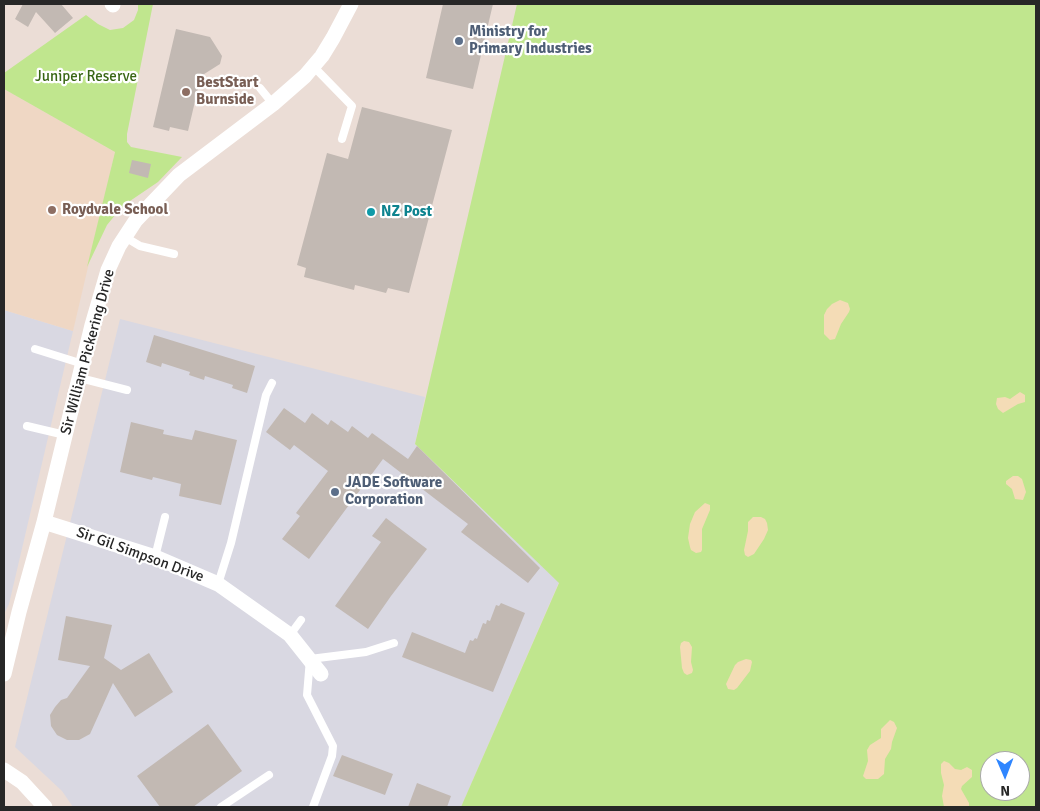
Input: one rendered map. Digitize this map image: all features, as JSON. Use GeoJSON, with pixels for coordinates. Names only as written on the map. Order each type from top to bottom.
{"type":"FeatureCollection","features":[{"type":"Feature","properties":{"kind":"street","name":"Sir William Pickering Drive"},"geometry":{"type":"LineString","coordinates":[[4,674],[18,612],[44,522],[108,270],[125,237],[136,220],[179,175],[273,104],[305,76],[341,26],[351,4]]}},
{"type":"Feature","properties":{"kind":"street","name":"Sir Gil Simpson Drive"},"geometry":{"type":"LineString","coordinates":[[44,522],[155,558],[218,584],[290,635],[321,674]]}},
{"type":"Feature","properties":{"kind":"street","name":"Sir William Pickering Drive"},"geometry":{"type":"LineString","coordinates":[[4,640],[18,612]]}},
{"type":"Feature","properties":{"kind":"street"},"geometry":{"type":"LineString","coordinates":[[4,770],[22,782],[45,807]]}},
{"type":"Feature","properties":{"kind":"lane"},"geometry":{"type":"LineString","coordinates":[[313,66],[352,106],[342,139]]}},
{"type":"Feature","properties":{"kind":"lane"},"geometry":{"type":"LineString","coordinates":[[260,88],[273,104]]}},
{"type":"Feature","properties":{"kind":"lane"},"geometry":{"type":"LineString","coordinates":[[125,237],[140,246],[174,254]]}},
{"type":"Feature","properties":{"kind":"lane"},"geometry":{"type":"LineString","coordinates":[[35,349],[127,390]]}},
{"type":"Feature","properties":{"kind":"lane"},"geometry":{"type":"LineString","coordinates":[[218,584],[231,543],[264,401],[272,383]]}},
{"type":"Feature","properties":{"kind":"lane"},"geometry":{"type":"LineString","coordinates":[[27,426],[65,436]]}},
{"type":"Feature","properties":{"kind":"lane"},"geometry":{"type":"LineString","coordinates":[[155,558],[165,517]]}},
{"type":"Feature","properties":{"kind":"lane"},"geometry":{"type":"LineString","coordinates":[[290,635],[301,620]]}},
{"type":"Feature","properties":{"kind":"lane"},"geometry":{"type":"LineString","coordinates":[[313,807],[332,756],[333,746],[307,695],[310,660],[366,652],[394,642]]}},
{"type":"Feature","properties":{"kind":"lane"},"geometry":{"type":"LineString","coordinates":[[221,807],[268,775]]}},
{"type":"Feature","properties":{"kind":"lane"},"geometry":{"type":"LineString","coordinates":[[317,795],[326,798]]}},
{"type":"Feature","properties":{"kind":"shaded area","name":"Roydvale School"},"geometry":{"type":"Polygon","coordinates":[[[4,89],[115,152],[73,331],[4,310],[4,89]]]}},
{"type":"Feature","properties":{"kind":"shaded area"},"geometry":{"type":"Polygon","coordinates":[[[4,310],[73,331],[9,604],[4,614],[4,310]]]}},
{"type":"Feature","properties":{"kind":"shaded area"},"geometry":{"type":"Polygon","coordinates":[[[120,319],[425,397],[415,444],[559,582],[461,807],[73,807],[62,791],[15,747],[120,319]]]}},
{"type":"Feature","properties":{"kind":"green space","name":"Juniper Reserve"},"geometry":{"type":"Polygon","coordinates":[[[138,4],[153,4],[127,142],[131,147],[182,157],[158,182],[127,203],[116,214],[107,225],[87,267],[115,152],[4,89],[4,73],[86,15],[110,30],[123,28],[134,20],[138,4]]]}},
{"type":"Feature","properties":{"kind":"green space"},"geometry":{"type":"Polygon","coordinates":[[[517,4],[1036,4],[1036,807],[461,807],[559,583],[415,444],[517,4]]]}},
{"type":"Feature","properties":{"kind":"sand"},"geometry":{"type":"Polygon","coordinates":[[[840,300],[848,303],[850,309],[835,339],[830,340],[824,334],[824,315],[832,304],[840,300]]]}},
{"type":"Feature","properties":{"kind":"sand"},"geometry":{"type":"Polygon","coordinates":[[[1020,392],[1025,395],[1025,402],[1003,413],[998,409],[996,404],[997,398],[1005,397],[1010,399],[1020,392]]]}},
{"type":"Feature","properties":{"kind":"sand"},"geometry":{"type":"Polygon","coordinates":[[[1013,476],[1018,476],[1022,479],[1026,492],[1023,500],[1015,499],[1012,489],[1006,484],[1006,481],[1013,476]]]}},
{"type":"Feature","properties":{"kind":"sand"},"geometry":{"type":"Polygon","coordinates":[[[705,503],[710,505],[710,510],[702,529],[702,550],[696,553],[691,550],[688,538],[690,524],[695,512],[705,503]]]}},
{"type":"Feature","properties":{"kind":"sand"},"geometry":{"type":"Polygon","coordinates":[[[753,517],[765,519],[768,530],[754,554],[748,557],[745,555],[744,550],[748,522],[753,517]]]}},
{"type":"Feature","properties":{"kind":"sand"},"geometry":{"type":"Polygon","coordinates":[[[684,641],[689,642],[692,647],[691,662],[693,670],[692,673],[687,675],[682,668],[680,647],[684,641]]]}},
{"type":"Feature","properties":{"kind":"sand"},"geometry":{"type":"Polygon","coordinates":[[[746,659],[752,662],[750,671],[737,688],[734,690],[728,689],[726,684],[735,665],[746,659]]]}},
{"type":"Feature","properties":{"kind":"sand"},"geometry":{"type":"Polygon","coordinates":[[[890,720],[894,722],[897,728],[891,749],[885,759],[884,774],[878,779],[866,779],[863,776],[868,761],[867,750],[870,745],[881,738],[881,729],[890,720]]]}},
{"type":"Feature","properties":{"kind":"sand"},"geometry":{"type":"Polygon","coordinates":[[[944,761],[955,769],[961,770],[967,767],[972,770],[972,777],[961,789],[969,803],[969,807],[944,807],[942,796],[944,785],[941,764],[944,761]]]}},
{"type":"Feature","properties":{"kind":"building"},"geometry":{"type":"Polygon","coordinates":[[[23,4],[61,4],[73,18],[55,33],[36,12],[28,27],[15,19],[23,4]]]}},
{"type":"Feature","properties":{"kind":"building","name":"Ministry for Primary Industries"},"geometry":{"type":"Polygon","coordinates":[[[443,4],[493,4],[473,89],[426,78],[443,4]]]}},
{"type":"Feature","properties":{"kind":"building","name":"BestStart Burnside"},"geometry":{"type":"Polygon","coordinates":[[[176,29],[210,37],[222,56],[220,64],[201,76],[188,131],[170,127],[169,131],[153,127],[176,29]]]}},
{"type":"Feature","properties":{"kind":"building","name":"NZ Post"},"geometry":{"type":"Polygon","coordinates":[[[362,107],[452,130],[409,293],[388,288],[386,293],[355,285],[354,290],[304,277],[306,268],[297,265],[327,153],[348,159],[362,107]]]}},
{"type":"Feature","properties":{"kind":"building"},"geometry":{"type":"Polygon","coordinates":[[[132,160],[151,164],[148,178],[129,173],[132,160]]]}},
{"type":"Feature","properties":{"kind":"building"},"geometry":{"type":"Polygon","coordinates":[[[154,335],[255,366],[247,393],[232,388],[233,385],[205,376],[204,380],[189,375],[190,372],[162,363],[161,367],[146,362],[154,335]]]}},
{"type":"Feature","properties":{"kind":"building","name":"JADE Software Corporation"},"geometry":{"type":"Polygon","coordinates":[[[284,408],[305,423],[312,413],[328,425],[331,420],[348,432],[352,426],[368,438],[372,433],[408,459],[417,446],[540,568],[528,583],[461,532],[468,524],[383,459],[309,559],[282,539],[300,516],[296,513],[328,471],[294,445],[290,450],[266,432],[284,408]]]}},
{"type":"Feature","properties":{"kind":"building"},"geometry":{"type":"Polygon","coordinates":[[[131,422],[164,430],[163,434],[192,440],[195,430],[237,440],[221,505],[179,496],[181,484],[153,477],[152,480],[120,472],[131,422]]]}},
{"type":"Feature","properties":{"kind":"building"},"geometry":{"type":"Polygon","coordinates":[[[386,518],[427,549],[368,629],[335,606],[381,542],[372,536],[386,518]]]}},
{"type":"Feature","properties":{"kind":"building"},"geometry":{"type":"Polygon","coordinates":[[[501,603],[525,613],[493,692],[402,657],[412,632],[465,653],[470,640],[477,639],[483,623],[486,624],[487,620],[490,621],[496,605],[499,606],[501,603]]]}},
{"type":"Feature","properties":{"kind":"building"},"geometry":{"type":"Polygon","coordinates":[[[66,616],[112,625],[104,658],[121,670],[149,653],[173,692],[135,717],[113,683],[90,734],[79,740],[67,740],[57,735],[51,726],[50,715],[61,700],[67,698],[90,666],[58,660],[66,616]]]}},
{"type":"Feature","properties":{"kind":"building"},"geometry":{"type":"Polygon","coordinates":[[[208,724],[242,771],[193,807],[160,807],[137,776],[208,724]]]}},
{"type":"Feature","properties":{"kind":"building"},"geometry":{"type":"Polygon","coordinates":[[[342,755],[393,774],[385,795],[333,776],[342,755]]]}},
{"type":"Feature","properties":{"kind":"building"},"geometry":{"type":"Polygon","coordinates":[[[417,783],[451,796],[447,807],[408,807],[417,783]]]}},
{"type":"Feature","properties":{"kind":"place","name":"Ministry for Primary Industries"},"geometry":{"type":"Point","coordinates":[459,41]}},
{"type":"Feature","properties":{"kind":"place","name":"BestStart Burnside"},"geometry":{"type":"Point","coordinates":[186,92]}},
{"type":"Feature","properties":{"kind":"place","name":"Roydvale School"},"geometry":{"type":"Point","coordinates":[52,210]}},
{"type":"Feature","properties":{"kind":"place","name":"NZ Post"},"geometry":{"type":"Point","coordinates":[371,212]}},
{"type":"Feature","properties":{"kind":"place","name":"JADE Software Corporation"},"geometry":{"type":"Point","coordinates":[335,492]}}]}
